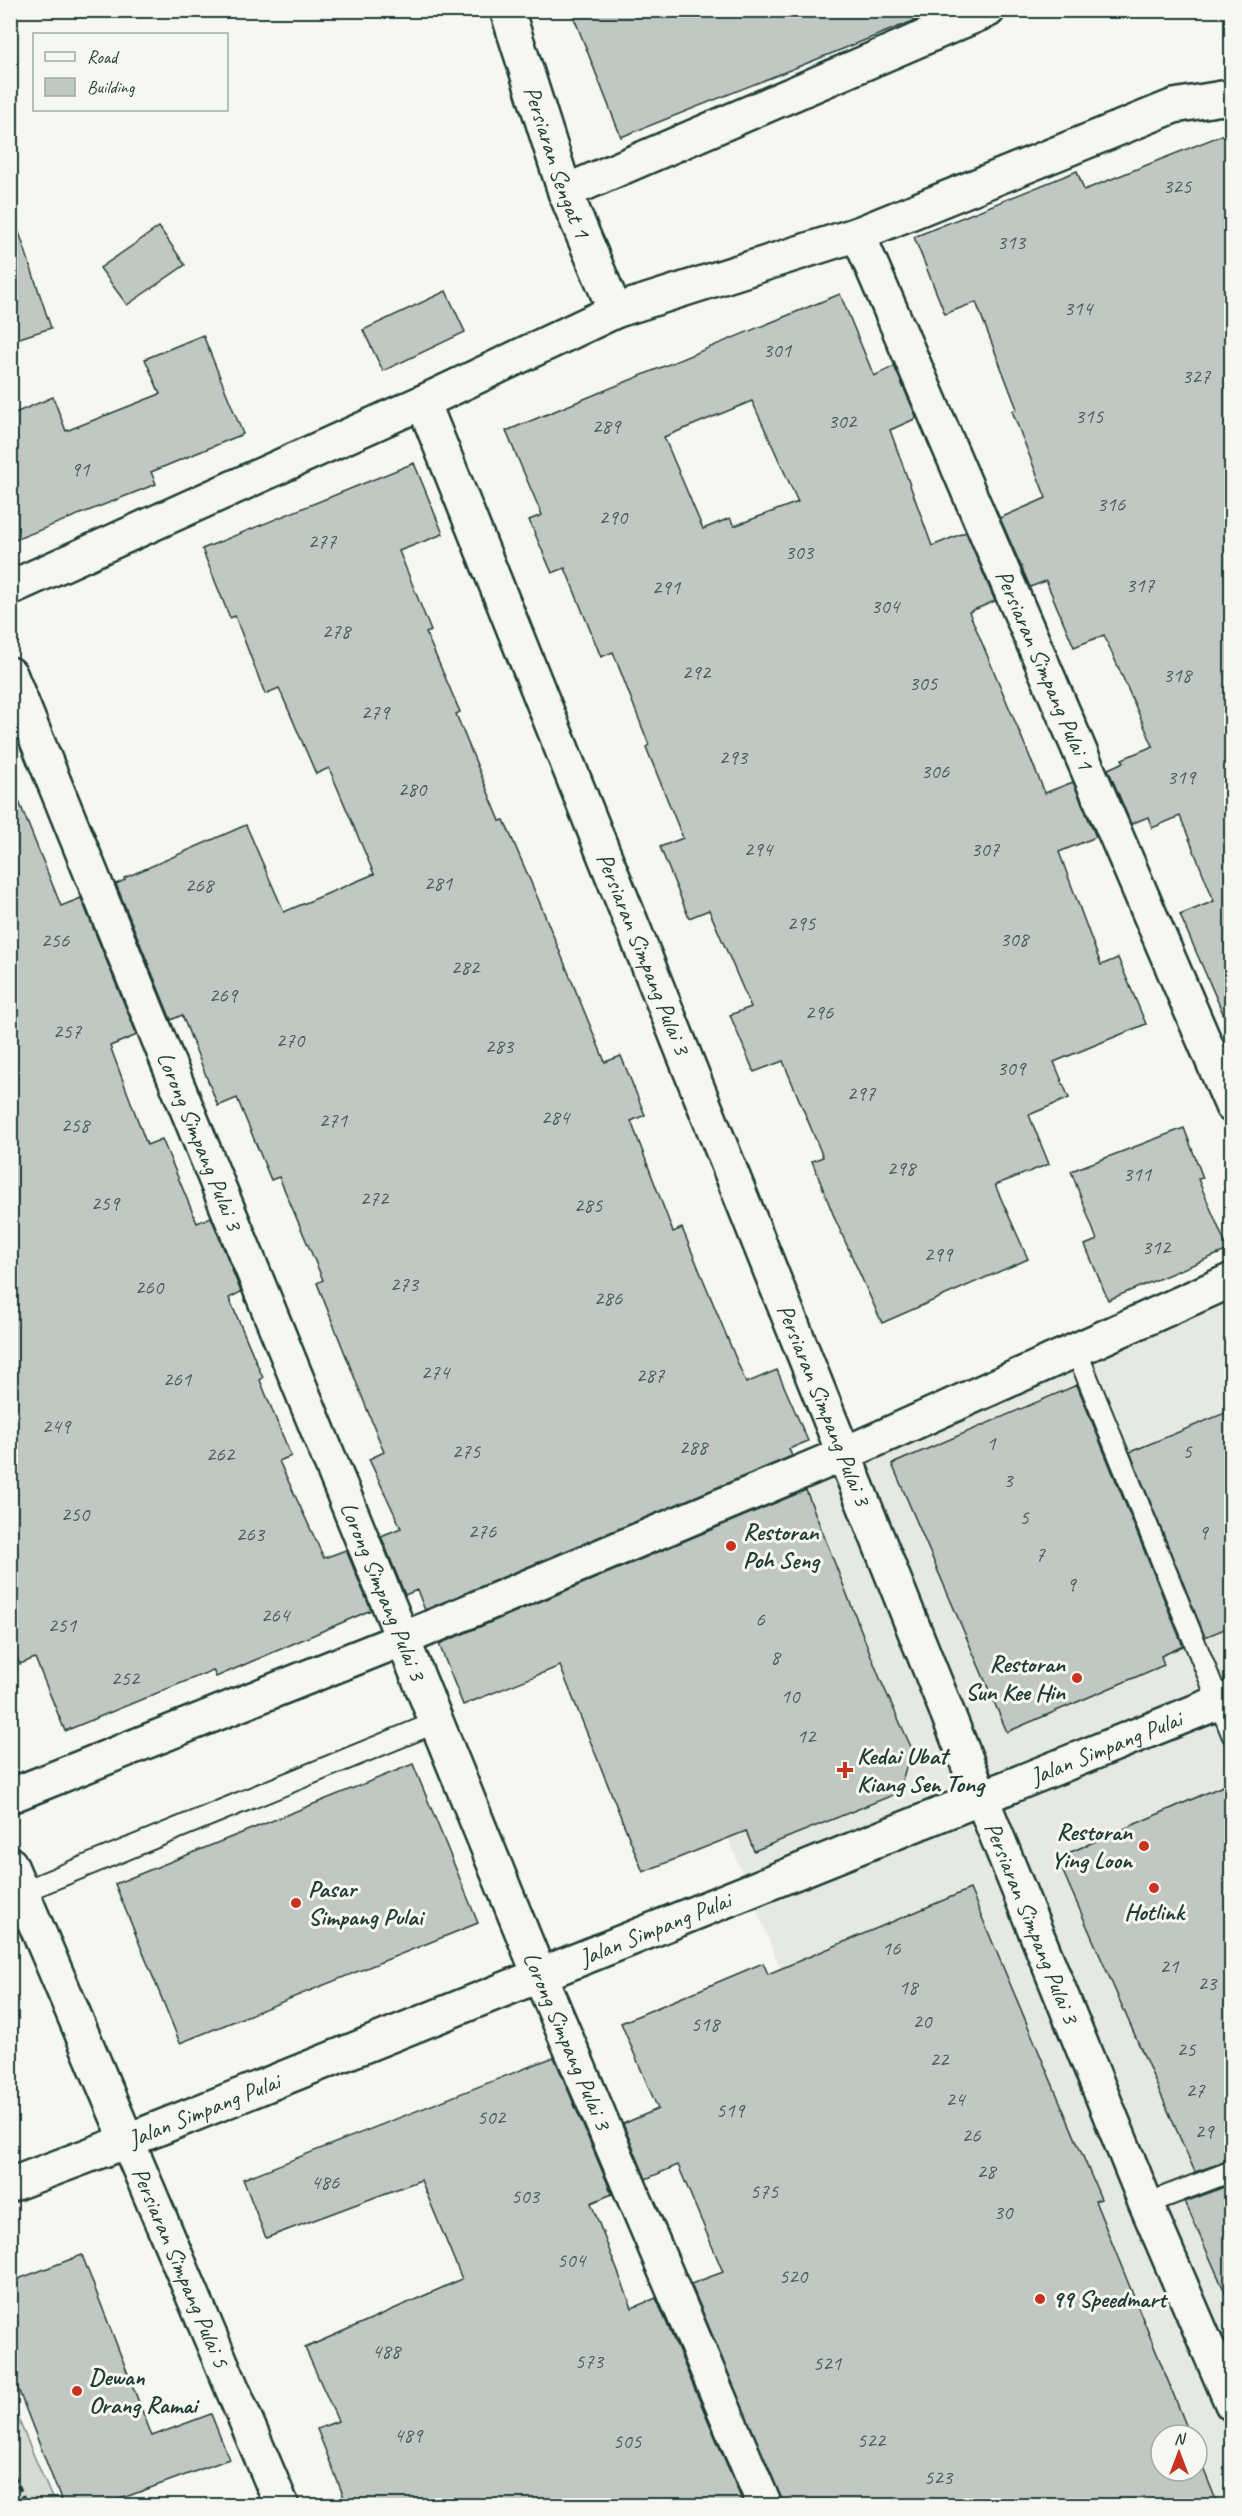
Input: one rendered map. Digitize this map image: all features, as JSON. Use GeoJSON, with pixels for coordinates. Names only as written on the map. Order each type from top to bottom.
{"type":"FeatureCollection","features":[{"type":"Feature","properties":{"kind":"street","name":"Persiaran Sengat 1"},"geometry":{"type":"LineString","coordinates":[[507,10],[565,192],[615,311]]}},
{"type":"Feature","properties":{"kind":"street"},"geometry":{"type":"LineString","coordinates":[[565,192],[988,10]]}},
{"type":"Feature","properties":{"kind":"street"},"geometry":{"type":"LineString","coordinates":[[10,588],[423,402],[615,311],[858,234],[1174,106],[1227,100]]}},
{"type":"Feature","properties":{"kind":"street","name":"Persiaran Simpang Pulai 1"},"geometry":{"type":"LineString","coordinates":[[858,234],[1232,1106]]}},
{"type":"Feature","properties":{"kind":"street","name":"Persiaran Simpang Pulai 3"},"geometry":{"type":"LineString","coordinates":[[423,402],[981,1797],[1146,2204],[1232,2404]]}},
{"type":"Feature","properties":{"kind":"street","name":"Lorong Simpang Pulai 3"},"geometry":{"type":"LineString","coordinates":[[10,674],[539,1974],[765,2505]]}},
{"type":"Feature","properties":{"kind":"street"},"geometry":{"type":"LineString","coordinates":[[10,1797],[403,1639],[844,1454],[1232,1280]]}},
{"type":"Feature","properties":{"kind":"street","name":"Jalan Simpang Pulai"},"geometry":{"type":"LineString","coordinates":[[10,2185],[127,2141],[1225,1700]]}},
{"type":"Feature","properties":{"kind":"street","name":"Persiaran Simpang Pulai 5"},"geometry":{"type":"LineString","coordinates":[[16,1878],[282,2505]]}},
{"type":"Feature","properties":{"kind":"lane"},"geometry":{"type":"LineString","coordinates":[[1076,1350],[1225,1700],[1232,1734]]}},
{"type":"Feature","properties":{"kind":"lane"},"geometry":{"type":"LineString","coordinates":[[16,1878],[437,1722]]}},
{"type":"Feature","properties":{"kind":"lane"},"geometry":{"type":"LineString","coordinates":[[1146,2204],[1232,2171]]}},
{"type":"Feature","properties":{"kind":"path"},"geometry":{"type":"LineString","coordinates":[[10,2466],[26,2504],[22,2505]]}},
{"type":"Feature","properties":{"kind":"shaded area"},"geometry":{"type":"Polygon","coordinates":[[[1231,1278],[1231,2505],[993,2505],[615,1552],[1231,1278]]]}},
{"type":"Feature","properties":{"kind":"shaded area"},"geometry":{"type":"Polygon","coordinates":[[[11,2402],[55,2505],[11,2505],[11,2402]]]}},
{"type":"Feature","properties":{"kind":"building"},"geometry":{"type":"Polygon","coordinates":[[[571,10],[936,10],[936,12],[621,137],[571,10]]]}},
{"type":"Feature","properties":{"kind":"building"},"geometry":{"type":"Polygon","coordinates":[[[1232,131],[1232,1034],[1180,915],[1214,901],[1180,816],[1152,828],[1148,817],[1131,824],[1108,769],[1124,762],[1122,759],[1153,746],[1104,635],[1074,647],[1046,581],[1030,587],[1000,518],[1046,498],[1012,411],[1017,409],[976,302],[945,314],[914,237],[1077,171],[1084,190],[1232,131]]]}},
{"type":"Feature","properties":{"kind":"building"},"geometry":{"type":"Polygon","coordinates":[[[17,226],[51,328],[10,341],[10,227],[17,226]]]}},
{"type":"Feature","properties":{"kind":"building"},"geometry":{"type":"Polygon","coordinates":[[[159,227],[185,265],[127,305],[100,268],[159,227]]]}},
{"type":"Feature","properties":{"kind":"building"},"geometry":{"type":"Polygon","coordinates":[[[446,291],[465,332],[383,371],[363,330],[446,291]]]}},
{"type":"Feature","properties":{"kind":"building"},"geometry":{"type":"Polygon","coordinates":[[[840,294],[874,376],[894,366],[917,418],[890,430],[932,546],[966,532],[995,601],[969,612],[1045,793],[1073,782],[1096,837],[1059,852],[1101,965],[1118,958],[1146,1024],[1054,1062],[1069,1098],[1029,1115],[1049,1164],[995,1185],[1028,1259],[882,1323],[835,1219],[812,1161],[823,1157],[783,1061],[754,1072],[730,1015],[751,1007],[709,910],[689,918],[660,847],[683,838],[646,747],[649,745],[613,652],[601,657],[565,568],[552,573],[529,520],[542,515],[506,431],[840,294]],[[752,401],[664,437],[703,529],[730,518],[734,526],[798,502],[752,401]]]}},
{"type":"Feature","properties":{"kind":"building"},"geometry":{"type":"Polygon","coordinates":[[[203,335],[243,434],[151,472],[156,484],[10,542],[10,415],[53,397],[66,431],[160,394],[145,359],[203,335]]]}},
{"type":"Feature","properties":{"kind":"building"},"geometry":{"type":"Polygon","coordinates":[[[414,463],[443,534],[399,551],[431,631],[426,633],[460,712],[456,714],[500,821],[504,820],[539,901],[605,1062],[621,1056],[645,1115],[631,1121],[673,1232],[682,1228],[746,1383],[777,1370],[808,1441],[789,1449],[792,1456],[425,1610],[417,1590],[405,1595],[381,1536],[401,1528],[369,1459],[384,1452],[317,1283],[323,1280],[279,1177],[271,1180],[237,1098],[218,1106],[182,1015],[171,1020],[116,884],[125,880],[124,878],[246,825],[284,912],[374,874],[329,768],[316,774],[279,688],[265,694],[235,616],[230,618],[202,549],[414,463]]]}},
{"type":"Feature","properties":{"kind":"building"},"geometry":{"type":"Polygon","coordinates":[[[10,784],[12,784],[61,906],[81,898],[137,1035],[110,1046],[147,1145],[162,1139],[197,1223],[211,1217],[241,1292],[229,1298],[263,1378],[260,1380],[291,1456],[279,1461],[324,1558],[346,1550],[371,1610],[216,1677],[213,1670],[65,1731],[35,1658],[20,1664],[10,1643],[10,784]]]}},
{"type":"Feature","properties":{"kind":"building"},"geometry":{"type":"Polygon","coordinates":[[[1184,1128],[1203,1178],[1198,1179],[1228,1250],[1108,1300],[1085,1245],[1097,1240],[1071,1171],[1184,1128]]]}},
{"type":"Feature","properties":{"kind":"building"},"geometry":{"type":"Polygon","coordinates":[[[1077,1385],[1183,1646],[1161,1656],[1164,1665],[1007,1732],[892,1464],[1077,1385]]]}},
{"type":"Feature","properties":{"kind":"building"},"geometry":{"type":"Polygon","coordinates":[[[1232,1410],[1232,1626],[1205,1637],[1130,1452],[1232,1410]]]}},
{"type":"Feature","properties":{"kind":"building"},"geometry":{"type":"Polygon","coordinates":[[[806,1490],[881,1681],[912,1749],[898,1793],[754,1851],[746,1831],[643,1872],[560,1666],[463,1705],[439,1644],[806,1490]]]}},
{"type":"Feature","properties":{"kind":"building","name":"Pasar Simpang Pulai"},"geometry":{"type":"Polygon","coordinates":[[[413,1764],[478,1923],[180,2043],[115,1884],[413,1764]]]}},
{"type":"Feature","properties":{"kind":"building"},"geometry":{"type":"Polygon","coordinates":[[[1232,1782],[1232,2159],[1195,2172],[1057,1858],[1232,1782]]]}},
{"type":"Feature","properties":{"kind":"building"},"geometry":{"type":"Polygon","coordinates":[[[970,1889],[1101,2199],[1095,2201],[1185,2423],[1149,2423],[1149,2483],[1209,2483],[1218,2505],[783,2505],[691,2284],[723,2272],[678,2165],[646,2179],[623,2124],[658,2109],[621,2023],[763,1963],[768,1974],[970,1889]]]}},
{"type":"Feature","properties":{"kind":"building"},"geometry":{"type":"Polygon","coordinates":[[[554,2057],[612,2194],[591,2203],[632,2308],[656,2298],[744,2505],[347,2505],[317,2429],[338,2421],[305,2348],[462,2279],[421,2180],[266,2238],[243,2179],[554,2057]]]}},
{"type":"Feature","properties":{"kind":"building"},"geometry":{"type":"Polygon","coordinates":[[[1232,2184],[1232,2308],[1185,2202],[1232,2184]]]}},
{"type":"Feature","properties":{"kind":"building","name":"Dewan Orang Ramai"},"geometry":{"type":"Polygon","coordinates":[[[82,2255],[152,2436],[211,2414],[229,2459],[104,2505],[63,2505],[10,2368],[10,2282],[82,2255]]]}},
{"type":"Feature","properties":{"kind":"place","name":"Restoran Poh Seng"},"geometry":{"type":"Point","coordinates":[731,1546]}},
{"type":"Feature","properties":{"kind":"place","name":"Restoran Sun Kee Hin"},"geometry":{"type":"Point","coordinates":[1077,1678]}},
{"type":"Feature","properties":{"kind":"place","name":"Kedai Ubat Kiang Sen Tong"},"geometry":{"type":"Point","coordinates":[845,1770]}},
{"type":"Feature","properties":{"kind":"place","name":"Restoran Ying Loon"},"geometry":{"type":"Point","coordinates":[1144,1846]}},
{"type":"Feature","properties":{"kind":"place","name":"Hotlink"},"geometry":{"type":"Point","coordinates":[1154,1888]}},
{"type":"Feature","properties":{"kind":"place","name":"Pasar Simpang Pulai"},"geometry":{"type":"Point","coordinates":[296,1903]}},
{"type":"Feature","properties":{"kind":"place","name":"99 Speedmart"},"geometry":{"type":"Point","coordinates":[1040,2299]}},
{"type":"Feature","properties":{"kind":"place","name":"Dewan Orang Ramai"},"geometry":{"type":"Point","coordinates":[77,2391]}}]}
